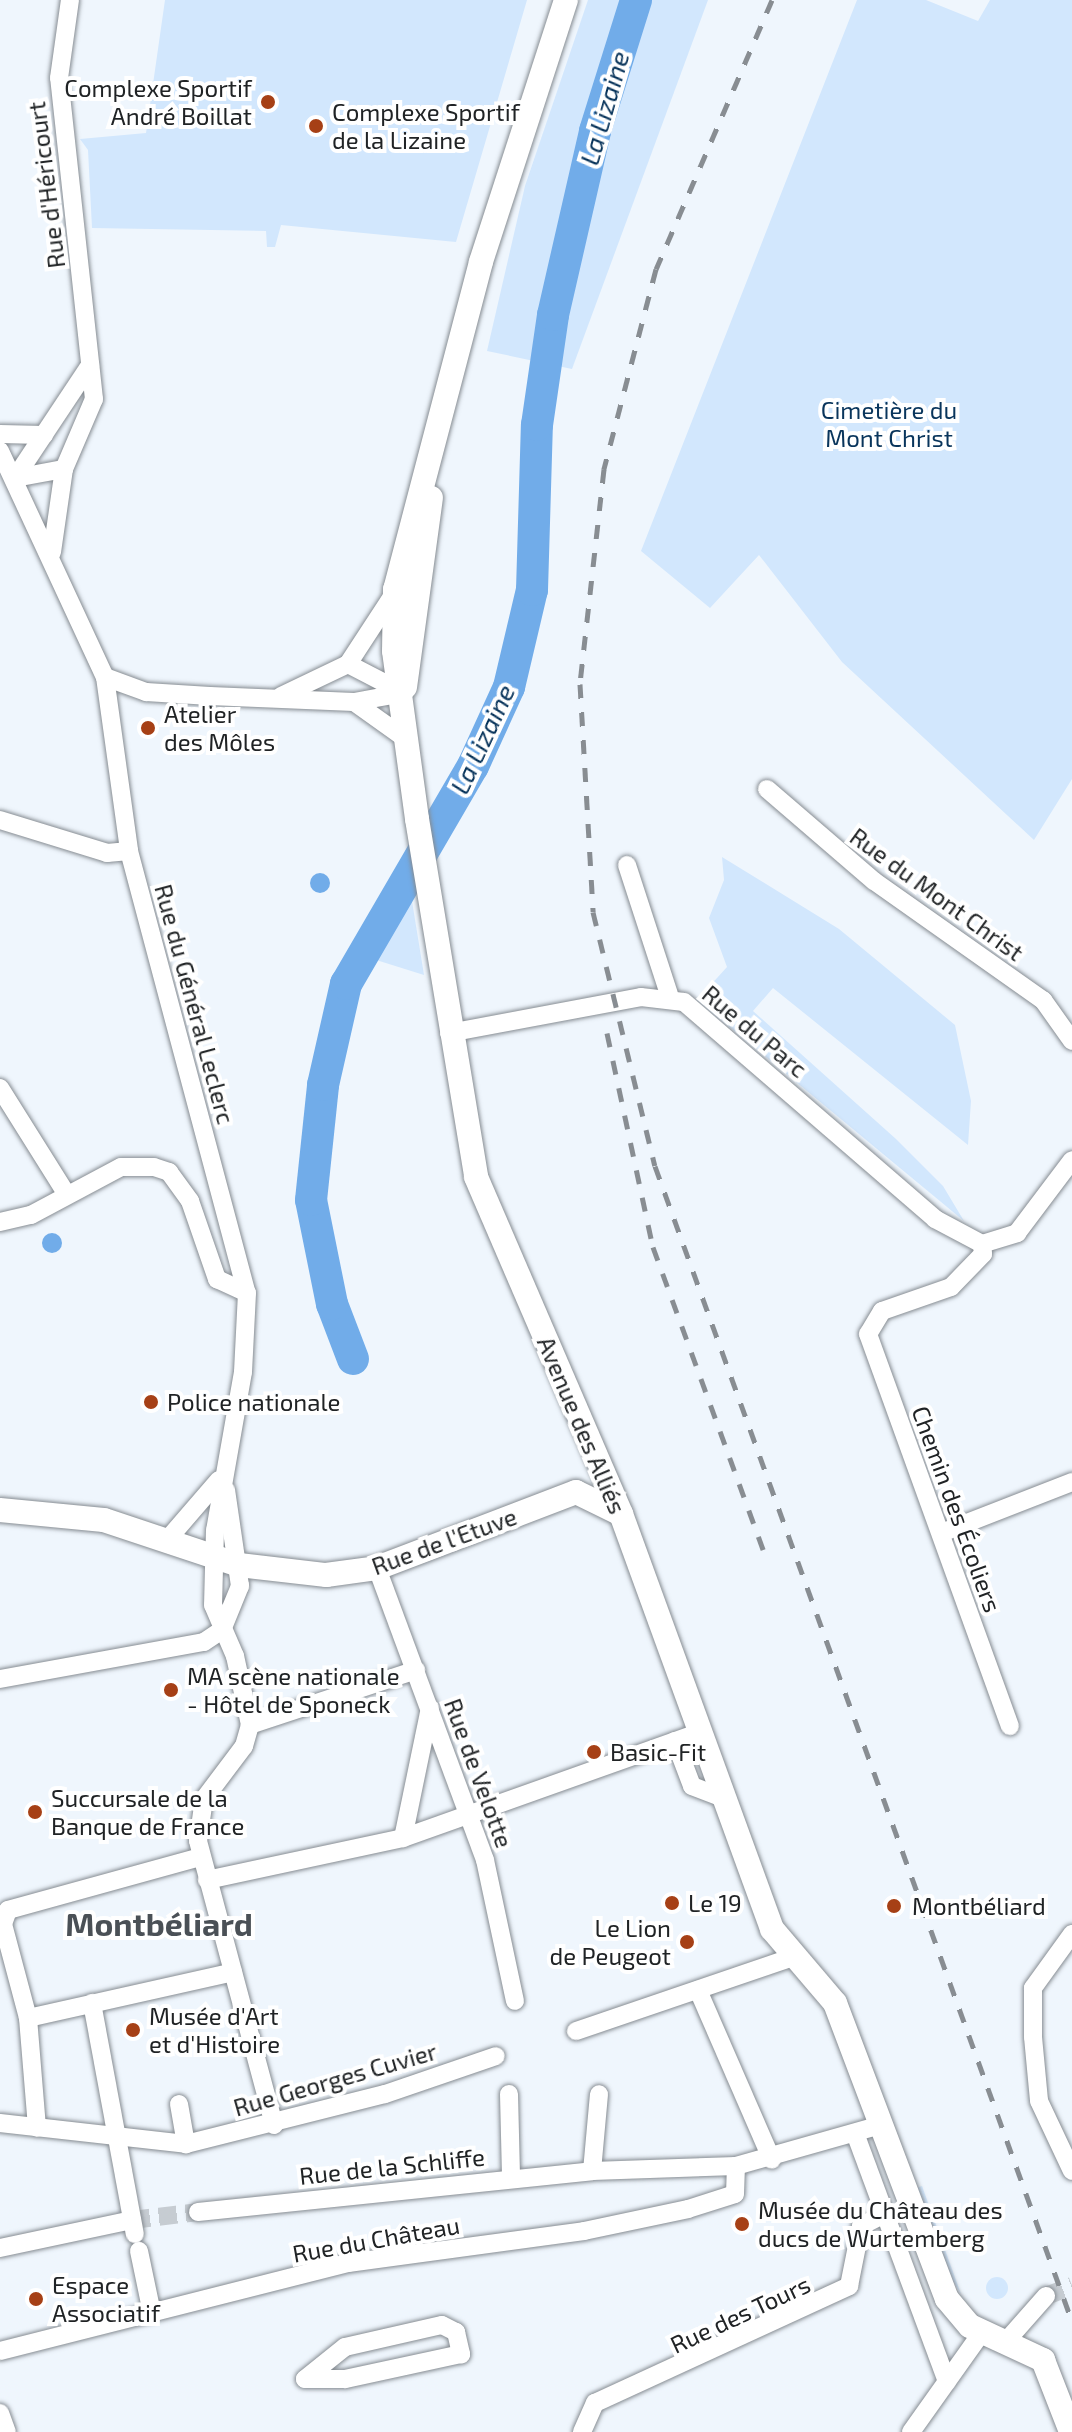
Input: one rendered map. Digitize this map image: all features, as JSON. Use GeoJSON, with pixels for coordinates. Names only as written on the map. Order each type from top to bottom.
{"type":"FeatureCollection","features":[{"type":"Feature","properties":{"kind":"main road"},"geometry":{"type":"LineString","coordinates":[[404,693],[394,651],[395,589],[437,442],[481,262],[566,0]]}},
{"type":"Feature","properties":{"kind":"main road"},"geometry":{"type":"LineString","coordinates":[[404,693],[437,442]]}},
{"type":"Feature","properties":{"kind":"main road","name":"Avenue des Alliés"},"geometry":{"type":"LineString","coordinates":[[404,693],[406,739],[449,1033],[491,1223],[593,1443],[621,1514],[687,1737],[723,1798],[772,1929],[835,2003],[947,2299],[982,2332]]}},
{"type":"Feature","properties":{"kind":"main road"},"geometry":{"type":"LineString","coordinates":[[593,1443],[576,1492],[621,1514]]}},
{"type":"Feature","properties":{"kind":"main road","name":"Rue de l'Etuve"},"geometry":{"type":"LineString","coordinates":[[0,1510],[70,1513],[168,1539],[239,1565],[289,1574],[377,1568],[576,1492]]}},
{"type":"Feature","properties":{"kind":"main road"},"geometry":{"type":"LineString","coordinates":[[982,2332],[1009,2338],[1050,2369],[1071,2432]]}},
{"type":"Feature","properties":{"kind":"street","name":"Rue d'Héricourt"},"geometry":{"type":"LineString","coordinates":[[64,469],[94,399],[59,78],[70,0]]}},
{"type":"Feature","properties":{"kind":"street"},"geometry":{"type":"LineString","coordinates":[[15,478],[90,365]]}},
{"type":"Feature","properties":{"kind":"street"},"geometry":{"type":"LineString","coordinates":[[0,434],[44,435]]}},
{"type":"Feature","properties":{"kind":"street","name":"Rue du Général Leclerc"},"geometry":{"type":"LineString","coordinates":[[0,451],[52,552],[105,677],[129,851],[247,1293],[246,1352],[223,1474],[214,1557],[213,1605],[250,1725]]}},
{"type":"Feature","properties":{"kind":"street"},"geometry":{"type":"LineString","coordinates":[[15,478],[64,469],[52,552]]}},
{"type":"Feature","properties":{"kind":"street"},"geometry":{"type":"LineString","coordinates":[[279,697],[348,664],[395,589]]}},
{"type":"Feature","properties":{"kind":"street"},"geometry":{"type":"LineString","coordinates":[[348,664],[404,693]]}},
{"type":"Feature","properties":{"kind":"street"},"geometry":{"type":"LineString","coordinates":[[105,677],[146,692],[354,702],[404,693]]}},
{"type":"Feature","properties":{"kind":"street"},"geometry":{"type":"LineString","coordinates":[[354,702],[406,739]]}},
{"type":"Feature","properties":{"kind":"street","name":"Rue du Mont Christ"},"geometry":{"type":"LineString","coordinates":[[767,789],[874,881],[1043,1000],[1072,1041]]}},
{"type":"Feature","properties":{"kind":"street"},"geometry":{"type":"LineString","coordinates":[[0,820],[107,853],[129,851]]}},
{"type":"Feature","properties":{"kind":"street"},"geometry":{"type":"LineString","coordinates":[[627,865],[670,997]]}},
{"type":"Feature","properties":{"kind":"street","name":"Rue du Parc"},"geometry":{"type":"LineString","coordinates":[[449,1033],[670,997],[715,1026],[935,1219],[982,1244]]}},
{"type":"Feature","properties":{"kind":"street"},"geometry":{"type":"LineString","coordinates":[[0,1088],[67,1195]]}},
{"type":"Feature","properties":{"kind":"street"},"geometry":{"type":"LineString","coordinates":[[982,1244],[1017,1233],[1072,1160]]}},
{"type":"Feature","properties":{"kind":"street"},"geometry":{"type":"LineString","coordinates":[[0,1222],[67,1195],[121,1167],[169,1172],[190,1201],[217,1279],[247,1293]]}},
{"type":"Feature","properties":{"kind":"street","name":"Chemin des Écoliers"},"geometry":{"type":"LineString","coordinates":[[982,1244],[983,1254],[951,1287],[882,1311],[868,1334],[1010,1726]]}},
{"type":"Feature","properties":{"kind":"street","name":"Rue du Général Leclerc"},"geometry":{"type":"LineString","coordinates":[[168,1539],[223,1474]]}},
{"type":"Feature","properties":{"kind":"street","name":"Rue du Général Leclerc"},"geometry":{"type":"LineString","coordinates":[[222,1630],[237,1600],[239,1565],[223,1474]]}},
{"type":"Feature","properties":{"kind":"street"},"geometry":{"type":"LineString","coordinates":[[941,1533],[1072,1482]]}},
{"type":"Feature","properties":{"kind":"street","name":"Rue de Velotte"},"geometry":{"type":"LineString","coordinates":[[377,1568],[471,1816],[515,2001]]}},
{"type":"Feature","properties":{"kind":"street"},"geometry":{"type":"LineString","coordinates":[[0,1679],[204,1642],[222,1630]]}},
{"type":"Feature","properties":{"kind":"street"},"geometry":{"type":"LineString","coordinates":[[274,2125],[200,1857],[204,1799],[244,1746],[250,1725],[416,1670]]}},
{"type":"Feature","properties":{"kind":"street"},"geometry":{"type":"LineString","coordinates":[[403,1838],[430,1708]]}},
{"type":"Feature","properties":{"kind":"street"},"geometry":{"type":"LineString","coordinates":[[207,1880],[403,1838],[687,1737]]}},
{"type":"Feature","properties":{"kind":"street"},"geometry":{"type":"LineString","coordinates":[[37,2128],[28,2018],[2,1924],[8,1910],[200,1857]]}},
{"type":"Feature","properties":{"kind":"street"},"geometry":{"type":"LineString","coordinates":[[1072,1934],[1033,1988],[1039,2101],[1072,2171]]}},
{"type":"Feature","properties":{"kind":"street"},"geometry":{"type":"LineString","coordinates":[[576,2031],[701,1997],[793,1957]]}},
{"type":"Feature","properties":{"kind":"street"},"geometry":{"type":"LineString","coordinates":[[28,2018],[233,1972]]}},
{"type":"Feature","properties":{"kind":"street"},"geometry":{"type":"LineString","coordinates":[[701,1997],[772,2160]]}},
{"type":"Feature","properties":{"kind":"street"},"geometry":{"type":"LineString","coordinates":[[92,2003],[152,2313]]}},
{"type":"Feature","properties":{"kind":"street","name":"Rue Georges Cuvier"},"geometry":{"type":"LineString","coordinates":[[0,2123],[117,2141],[186,2144],[274,2125],[496,2056]]}},
{"type":"Feature","properties":{"kind":"street"},"geometry":{"type":"LineString","coordinates":[[509,2094],[511,2178]]}},
{"type":"Feature","properties":{"kind":"street"},"geometry":{"type":"LineString","coordinates":[[592,2171],[599,2094]]}},
{"type":"Feature","properties":{"kind":"street"},"geometry":{"type":"LineString","coordinates":[[179,2104],[186,2144]]}},
{"type":"Feature","properties":{"kind":"street","name":"Rue de la Schliffe"},"geometry":{"type":"LineString","coordinates":[[198,2212],[592,2171],[736,2166],[772,2160],[881,2125]]}},
{"type":"Feature","properties":{"kind":"street"},"geometry":{"type":"LineString","coordinates":[[855,2133],[947,2382]]}},
{"type":"Feature","properties":{"kind":"street","name":"Rue du Château"},"geometry":{"type":"LineString","coordinates":[[0,2351],[348,2263],[674,2213],[735,2194],[736,2166]]}},
{"type":"Feature","properties":{"kind":"street","name":"Rue des Tours"},"geometry":{"type":"LineString","coordinates":[[582,2432],[595,2403],[838,2294],[857,2276],[861,2226],[885,2214]]}},
{"type":"Feature","properties":{"kind":"street"},"geometry":{"type":"LineString","coordinates":[[0,2248],[135,2235]]}},
{"type":"Feature","properties":{"kind":"street"},"geometry":{"type":"LineString","coordinates":[[1009,2338],[1046,2296]]}},
{"type":"Feature","properties":{"kind":"street"},"geometry":{"type":"LineString","coordinates":[[442,2325],[456,2332],[461,2354],[345,2379],[305,2379],[345,2347],[442,2325]]}},
{"type":"Feature","properties":{"kind":"street"},"geometry":{"type":"LineString","coordinates":[[911,2432],[982,2332]]}},
{"type":"Feature","properties":{"kind":"street"},"geometry":{"type":"LineString","coordinates":[[0,2413],[7,2432]]}},
{"type":"Feature","properties":{"kind":"green space","name":"Complexe Sportif de la Lizaine"},"geometry":{"type":"Polygon","coordinates":[[[165,0],[527,0],[456,242],[281,225],[275,247],[267,247],[266,231],[92,228],[88,150],[80,139],[146,133],[165,0]]]}},
{"type":"Feature","properties":{"kind":"green space"},"geometry":{"type":"Polygon","coordinates":[[[588,0],[708,0],[572,369],[487,351],[525,186],[588,0]]]}},
{"type":"Feature","properties":{"kind":"green space","name":"Cimetière du Mont Christ"},"geometry":{"type":"Polygon","coordinates":[[[857,0],[926,0],[978,21],[990,0],[1072,0],[1072,779],[1034,840],[842,662],[759,555],[710,608],[641,551],[857,0]]]}},
{"type":"Feature","properties":{"kind":"green space"},"geometry":{"type":"Polygon","coordinates":[[[722,857],[839,929],[955,1025],[971,1101],[968,1145],[773,988],[753,1011],[896,1139],[943,1186],[964,1221],[697,1000],[727,967],[709,918],[724,880],[722,857]]]}},
{"type":"Feature","properties":{"kind":"green space"},"geometry":{"type":"Polygon","coordinates":[[[411,895],[424,975],[373,959],[411,895]]]}},
{"type":"Feature","properties":{"kind":"green space"},"geometry":{"type":"Polygon","coordinates":[[[922,2186],[961,2294],[946,2270],[916,2188],[922,2186]]]}},
{"type":"Feature","properties":{"kind":"green space"},"geometry":{"type":"Polygon","coordinates":[[[997,2277],[1008,2288],[997,2299],[986,2288],[997,2277]]]}},
{"type":"Feature","properties":{"kind":"water"},"geometry":{"type":"Polygon","coordinates":[[[320,873],[327,876],[330,883],[327,890],[320,893],[313,890],[310,883],[313,876],[320,873]]]}},
{"type":"Feature","properties":{"kind":"water"},"geometry":{"type":"Polygon","coordinates":[[[52,1233],[59,1236],[62,1243],[59,1250],[52,1253],[45,1250],[42,1243],[45,1236],[52,1233]]]}},
{"type":"Feature","properties":{"kind":"waterway","name":"La Lizaine"},"geometry":{"type":"LineString","coordinates":[[353,1359],[332,1304],[311,1200],[323,1085],[346,984],[473,766],[509,687],[532,590],[537,425],[553,315],[595,131],[636,0]]}},
{"type":"Feature","properties":{"kind":"tunnel"},"geometry":{"type":"LineString","coordinates":[[132,2220],[198,2212]]}},
{"type":"Feature","properties":{"kind":"tunnel"},"geometry":{"type":"LineString","coordinates":[[1046,2296],[1072,2286]]}},
{"type":"Feature","properties":{"kind":"railway"},"geometry":{"type":"LineString","coordinates":[[772,0],[656,269],[604,469],[580,684],[593,912],[655,1166],[1072,2321]]}},
{"type":"Feature","properties":{"kind":"railway"},"geometry":{"type":"LineString","coordinates":[[607,1033],[653,1247],[767,1560]]}},
{"type":"Feature","properties":{"kind":"place","name":"Complexe Sportif André Boillat"},"geometry":{"type":"Point","coordinates":[268,102]}},
{"type":"Feature","properties":{"kind":"place","name":"Complexe Sportif de la Lizaine"},"geometry":{"type":"Point","coordinates":[316,126]}},
{"type":"Feature","properties":{"kind":"place","name":"Atelier des Môles"},"geometry":{"type":"Point","coordinates":[148,728]}},
{"type":"Feature","properties":{"kind":"place","name":"Police nationale"},"geometry":{"type":"Point","coordinates":[151,1402]}},
{"type":"Feature","properties":{"kind":"place","name":"MA scène nationale - Hôtel de Sponeck"},"geometry":{"type":"Point","coordinates":[171,1690]}},
{"type":"Feature","properties":{"kind":"place","name":"Basic-Fit"},"geometry":{"type":"Point","coordinates":[594,1752]}},
{"type":"Feature","properties":{"kind":"place","name":"Succursale de la Banque de France"},"geometry":{"type":"Point","coordinates":[35,1812]}},
{"type":"Feature","properties":{"kind":"place","name":"Le 19"},"geometry":{"type":"Point","coordinates":[672,1903]}},
{"type":"Feature","properties":{"kind":"place","name":"Montbéliard"},"geometry":{"type":"Point","coordinates":[894,1906]}},
{"type":"Feature","properties":{"kind":"place","name":"Le Lion de Peugeot"},"geometry":{"type":"Point","coordinates":[687,1942]}},
{"type":"Feature","properties":{"kind":"place","name":"Musée d'Art et d'Histoire"},"geometry":{"type":"Point","coordinates":[133,2030]}},
{"type":"Feature","properties":{"kind":"place","name":"Musée du Château des ducs de Wurtemberg"},"geometry":{"type":"Point","coordinates":[742,2224]}},
{"type":"Feature","properties":{"kind":"place","name":"Espace Associatif"},"geometry":{"type":"Point","coordinates":[36,2299]}},
{"type":"Feature","properties":{"kind":"district","name":"Montbéliard"},"geometry":{"type":"Point","coordinates":[159,1923]}}]}
